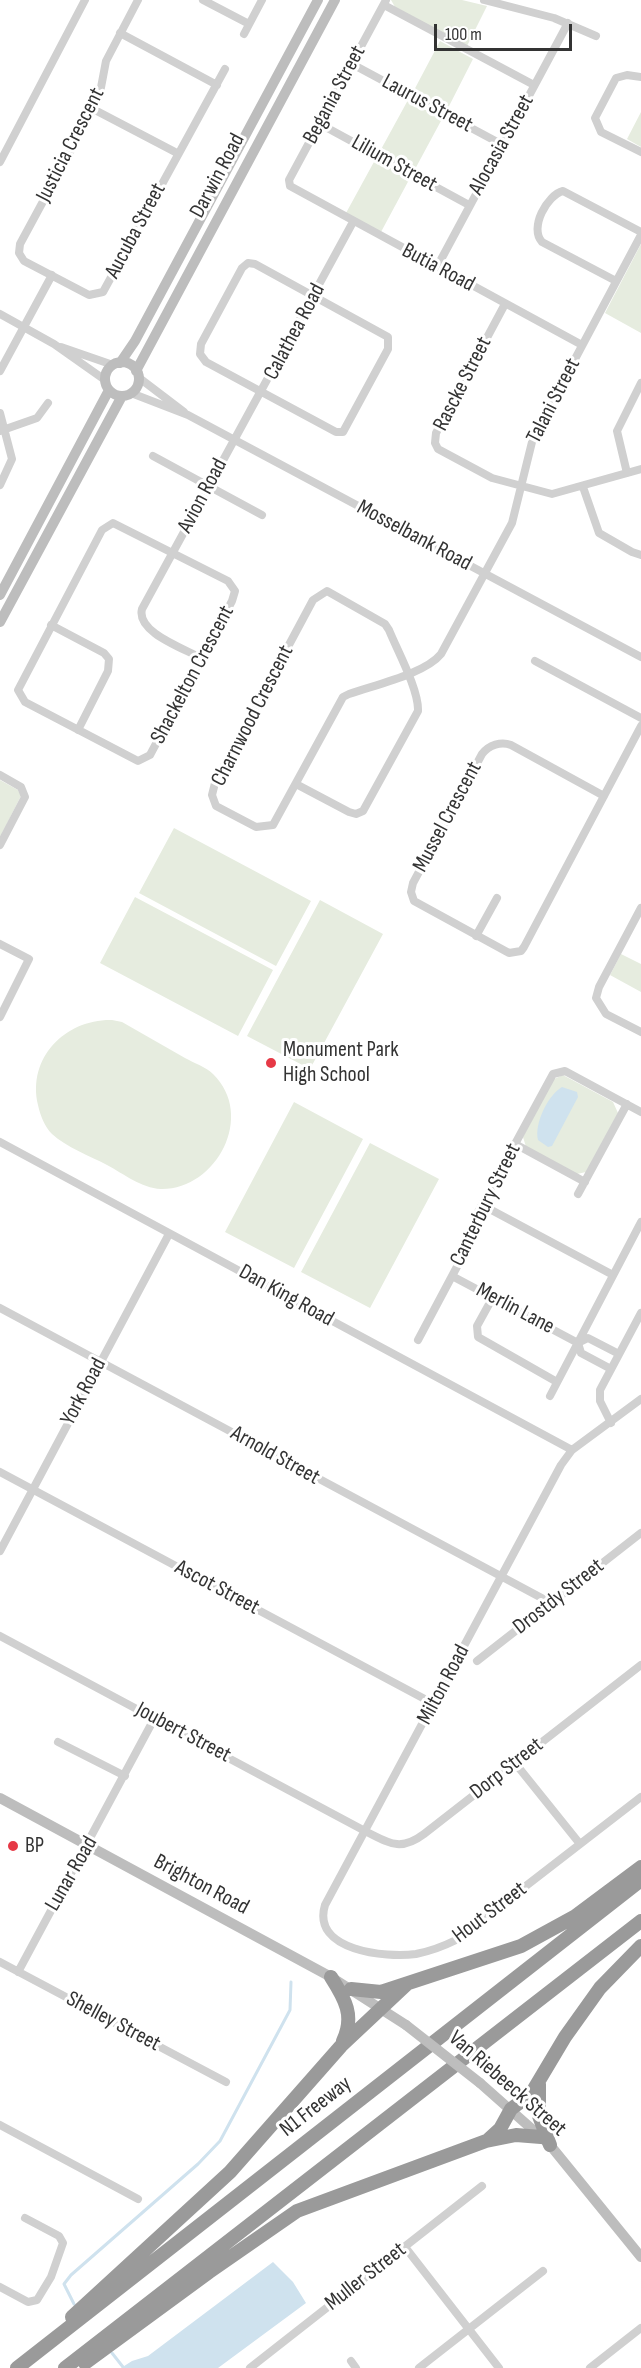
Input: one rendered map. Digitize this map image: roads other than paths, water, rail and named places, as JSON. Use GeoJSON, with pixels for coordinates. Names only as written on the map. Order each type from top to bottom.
{"type":"FeatureCollection","features":[{"type":"Feature","properties":{"kind":"highway"},"geometry":{"type":"LineString","coordinates":[[351,1989],[376,1993],[406,1985],[532,1941],[574,1917],[641,1867]]}},
{"type":"Feature","properties":{"kind":"highway","name":"N1 Freeway"},"geometry":{"type":"LineString","coordinates":[[17,2368],[641,1880]]}},
{"type":"Feature","properties":{"kind":"highway"},"geometry":{"type":"LineString","coordinates":[[65,2368],[641,1921]]}},
{"type":"Feature","properties":{"kind":"highway"},"geometry":{"type":"LineString","coordinates":[[486,2141],[500,2129],[511,2109],[525,2100],[539,2084],[565,2037],[600,1988],[641,1946]]}},
{"type":"Feature","properties":{"kind":"highway"},"geometry":{"type":"LineString","coordinates":[[331,1977],[349,2013],[348,2027],[341,2046]]}},
{"type":"Feature","properties":{"kind":"highway"},"geometry":{"type":"LineString","coordinates":[[61,2334],[87,2301],[230,2172],[341,2046],[370,2016],[406,1985]]}},
{"type":"Feature","properties":{"kind":"highway"},"geometry":{"type":"LineString","coordinates":[[78,2368],[217,2266],[297,2211],[486,2141],[516,2135],[545,2141],[539,2116],[539,2084]]}},
{"type":"Feature","properties":{"kind":"street"},"geometry":{"type":"LineString","coordinates":[[0,162],[85,0]]}},
{"type":"Feature","properties":{"kind":"street","name":"Justicia Crescent"},"geometry":{"type":"LineString","coordinates":[[52,275],[24,261],[19,247],[102,90],[106,61],[138,0]]}},
{"type":"Feature","properties":{"kind":"street"},"geometry":{"type":"LineString","coordinates":[[203,0],[249,24]]}},
{"type":"Feature","properties":{"kind":"street"},"geometry":{"type":"LineString","coordinates":[[244,34],[262,0]]}},
{"type":"Feature","properties":{"kind":"street","name":"Darwin Road"},"geometry":{"type":"LineString","coordinates":[[116,364],[135,341],[318,0]]}},
{"type":"Feature","properties":{"kind":"street","name":"Darwin Road"},"geometry":{"type":"LineString","coordinates":[[137,374],[335,0]]}},
{"type":"Feature","properties":{"kind":"street"},"geometry":{"type":"LineString","coordinates":[[484,0],[568,23],[596,36]]}},
{"type":"Feature","properties":{"kind":"street"},"geometry":{"type":"LineString","coordinates":[[385,2],[534,85]]}},
{"type":"Feature","properties":{"kind":"street","name":"Begania Street"},"geometry":{"type":"LineString","coordinates":[[294,190],[289,180],[385,2]]}},
{"type":"Feature","properties":{"kind":"street","name":"Alocasia Street"},"geometry":{"type":"LineString","coordinates":[[436,267],[568,23]]}},
{"type":"Feature","properties":{"kind":"street"},"geometry":{"type":"LineString","coordinates":[[120,33],[217,85]]}},
{"type":"Feature","properties":{"kind":"street","name":"Laurus Street"},"geometry":{"type":"LineString","coordinates":[[352,64],[501,144]]}},
{"type":"Feature","properties":{"kind":"street","name":"Aucuba Street"},"geometry":{"type":"LineString","coordinates":[[52,275],[89,295],[103,292],[225,69]]}},
{"type":"Feature","properties":{"kind":"street"},"geometry":{"type":"LineString","coordinates":[[641,77],[627,75],[616,78],[595,118],[601,132],[641,152]]}},
{"type":"Feature","properties":{"kind":"street"},"geometry":{"type":"LineString","coordinates":[[93,108],[177,153]]}},
{"type":"Feature","properties":{"kind":"street","name":"Lilium Street"},"geometry":{"type":"LineString","coordinates":[[320,124],[469,205]]}},
{"type":"Feature","properties":{"kind":"street","name":"Butia Road"},"geometry":{"type":"LineString","coordinates":[[294,190],[582,345]]}},
{"type":"Feature","properties":{"kind":"street"},"geometry":{"type":"LineString","coordinates":[[616,281],[542,242],[536,234],[537,225],[552,197],[563,191],[641,233]]}},
{"type":"Feature","properties":{"kind":"street","name":"Calathea Road"},"geometry":{"type":"LineString","coordinates":[[233,439],[262,393],[354,222]]}},
{"type":"Feature","properties":{"kind":"street","name":"Talani Street"},"geometry":{"type":"LineString","coordinates":[[406,673],[430,664],[441,654],[485,574],[512,523],[533,438],[641,233]]}},
{"type":"Feature","properties":{"kind":"street"},"geometry":{"type":"LineString","coordinates":[[248,263],[255,264],[383,333],[389,340],[388,349],[345,431],[336,432],[262,393],[206,362],[200,354],[201,344],[242,267],[248,263]]}},
{"type":"Feature","properties":{"kind":"street"},"geometry":{"type":"LineString","coordinates":[[0,371],[52,275]]}},
{"type":"Feature","properties":{"kind":"street","name":"Rascke Street"},"geometry":{"type":"LineString","coordinates":[[505,304],[435,439],[440,451],[492,478],[520,487]]}},
{"type":"Feature","properties":{"kind":"street"},"geometry":{"type":"LineString","coordinates":[[0,314],[54,344],[107,385],[127,394]]}},
{"type":"Feature","properties":{"kind":"street"},"geometry":{"type":"LineString","coordinates":[[0,622],[127,394],[137,385],[137,374],[129,364],[116,364],[54,344]]}},
{"type":"Feature","properties":{"kind":"street"},"geometry":{"type":"LineString","coordinates":[[0,595],[107,385],[108,370],[116,364]]}},
{"type":"Feature","properties":{"kind":"street","name":"Mosselbank Road"},"geometry":{"type":"LineString","coordinates":[[137,374],[188,415]]}},
{"type":"Feature","properties":{"kind":"street"},"geometry":{"type":"LineString","coordinates":[[627,473],[617,431],[641,382]]}},
{"type":"Feature","properties":{"kind":"street","name":"Mosselbank Road"},"geometry":{"type":"LineString","coordinates":[[127,394],[188,415],[641,657]]}},
{"type":"Feature","properties":{"kind":"street"},"geometry":{"type":"LineString","coordinates":[[3,430],[37,418],[48,404]]}},
{"type":"Feature","properties":{"kind":"street"},"geometry":{"type":"LineString","coordinates":[[0,413],[12,459],[0,485]]}},
{"type":"Feature","properties":{"kind":"street","name":"Avion Road"},"geometry":{"type":"LineString","coordinates":[[201,658],[147,628],[141,618],[142,609],[233,439]]}},
{"type":"Feature","properties":{"kind":"street"},"geometry":{"type":"LineString","coordinates":[[153,456],[262,515]]}},
{"type":"Feature","properties":{"kind":"street"},"geometry":{"type":"LineString","coordinates":[[520,487],[552,494],[641,469]]}},
{"type":"Feature","properties":{"kind":"street"},"geometry":{"type":"LineString","coordinates":[[583,487],[599,533],[641,555]]}},
{"type":"Feature","properties":{"kind":"street","name":"Shackelton Crescent"},"geometry":{"type":"LineString","coordinates":[[120,524],[228,581],[235,591],[232,601],[146,758],[134,760],[25,702],[19,695],[19,684],[51,625],[106,525],[120,524]]}},
{"type":"Feature","properties":{"kind":"street","name":"Charnwood Crescent"},"geometry":{"type":"LineString","coordinates":[[331,592],[380,620],[389,630],[406,673],[343,697],[273,825],[262,828],[216,806],[212,795],[231,753],[318,594],[331,592]]}},
{"type":"Feature","properties":{"kind":"street"},"geometry":{"type":"LineString","coordinates":[[51,625],[104,653],[109,659],[108,671],[78,730]]}},
{"type":"Feature","properties":{"kind":"street"},"geometry":{"type":"LineString","coordinates":[[534,661],[641,718]]}},
{"type":"Feature","properties":{"kind":"street"},"geometry":{"type":"LineString","coordinates":[[296,784],[349,812],[356,814],[363,811],[418,711],[418,701],[406,673]]}},
{"type":"Feature","properties":{"kind":"street","name":"Mussel Crescent"},"geometry":{"type":"LineString","coordinates":[[604,796],[512,745],[497,744],[485,750],[411,892],[417,904],[509,953],[521,951],[604,796],[641,726]]}},
{"type":"Feature","properties":{"kind":"street"},"geometry":{"type":"LineString","coordinates":[[0,776],[21,787],[25,797],[0,845]]}},
{"type":"Feature","properties":{"kind":"street"},"geometry":{"type":"LineString","coordinates":[[476,936],[496,898]]}},
{"type":"Feature","properties":{"kind":"street"},"geometry":{"type":"LineString","coordinates":[[641,908],[599,987],[596,998],[606,1014],[641,1032]]}},
{"type":"Feature","properties":{"kind":"street"},"geometry":{"type":"LineString","coordinates":[[0,944],[29,959],[0,1017]]}},
{"type":"Feature","properties":{"kind":"street","name":"Canterbury Street"},"geometry":{"type":"LineString","coordinates":[[418,1340],[468,1246],[474,1222],[482,1205],[555,1072],[565,1071],[627,1104]]}},
{"type":"Feature","properties":{"kind":"street"},"geometry":{"type":"LineString","coordinates":[[579,1194],[627,1104],[641,1112]]}},
{"type":"Feature","properties":{"kind":"street","name":"Dan King Road"},"geometry":{"type":"LineString","coordinates":[[0,1142],[572,1450]]}},
{"type":"Feature","properties":{"kind":"street"},"geometry":{"type":"LineString","coordinates":[[515,1144],[585,1182]]}},
{"type":"Feature","properties":{"kind":"street"},"geometry":{"type":"LineString","coordinates":[[482,1205],[613,1275]]}},
{"type":"Feature","properties":{"kind":"street"},"geometry":{"type":"LineString","coordinates":[[549,1396],[641,1222]]}},
{"type":"Feature","properties":{"kind":"street","name":"York Road"},"geometry":{"type":"LineString","coordinates":[[0,1551],[169,1234]]}},
{"type":"Feature","properties":{"kind":"street","name":"Merlin Lane"},"geometry":{"type":"LineString","coordinates":[[452,1276],[578,1343],[581,1353],[611,1369]]}},
{"type":"Feature","properties":{"kind":"street"},"geometry":{"type":"LineString","coordinates":[[493,1297],[477,1326],[478,1337],[557,1382]]}},
{"type":"Feature","properties":{"kind":"street","name":"Arnold Street"},"geometry":{"type":"LineString","coordinates":[[0,1308],[551,1604]]}},
{"type":"Feature","properties":{"kind":"street"},"geometry":{"type":"LineString","coordinates":[[611,1423],[599,1394],[641,1313]]}},
{"type":"Feature","properties":{"kind":"street","name":"Merlin Lane"},"geometry":{"type":"LineString","coordinates":[[578,1343],[588,1338],[619,1354]]}},
{"type":"Feature","properties":{"kind":"street"},"geometry":{"type":"LineString","coordinates":[[572,1450],[641,1400]]}},
{"type":"Feature","properties":{"kind":"street","name":"Milton Road"},"geometry":{"type":"LineString","coordinates":[[323,1923],[325,1905],[561,1465],[572,1450]]}},
{"type":"Feature","properties":{"kind":"street","name":"Ascot Street"},"geometry":{"type":"LineString","coordinates":[[0,1472],[434,1704]]}},
{"type":"Feature","properties":{"kind":"street","name":"Drostdy Street"},"geometry":{"type":"LineString","coordinates":[[477,1661],[641,1533]]}},
{"type":"Feature","properties":{"kind":"street","name":"Joubert Street"},"geometry":{"type":"LineString","coordinates":[[0,1635],[365,1831]]}},
{"type":"Feature","properties":{"kind":"street","name":"Dorp Street"},"geometry":{"type":"LineString","coordinates":[[365,1831],[395,1845],[414,1841],[641,1665]]}},
{"type":"Feature","properties":{"kind":"street","name":"Lunar Road"},"geometry":{"type":"LineString","coordinates":[[18,1971],[154,1719]]}},
{"type":"Feature","properties":{"kind":"street"},"geometry":{"type":"LineString","coordinates":[[58,1742],[125,1776]]}},
{"type":"Feature","properties":{"kind":"street"},"geometry":{"type":"LineString","coordinates":[[515,1763],[580,1844]]}},
{"type":"Feature","properties":{"kind":"street","name":"Hout Street"},"geometry":{"type":"LineString","coordinates":[[323,1923],[332,1936],[375,1954],[416,1954],[441,1947],[456,1940],[641,1797]]}},
{"type":"Feature","properties":{"kind":"street","name":"Brighton Road"},"geometry":{"type":"LineString","coordinates":[[0,1798],[331,1977],[382,2008]]}},
{"type":"Feature","properties":{"kind":"street","name":"Shelley Street"},"geometry":{"type":"LineString","coordinates":[[0,1962],[226,2082]]}},
{"type":"Feature","properties":{"kind":"street","name":"Van Riebeeck Street"},"geometry":{"type":"LineString","coordinates":[[382,2008],[480,2083],[545,2141],[641,2257]]}},
{"type":"Feature","properties":{"kind":"street"},"geometry":{"type":"LineString","coordinates":[[0,2125],[138,2199]]}},
{"type":"Feature","properties":{"kind":"street","name":"Muller Street"},"geometry":{"type":"LineString","coordinates":[[253,2367],[482,2186]]}},
{"type":"Feature","properties":{"kind":"street"},"geometry":{"type":"LineString","coordinates":[[0,2287],[33,2302],[40,2296],[51,2277],[63,2243],[59,2236],[25,2218]]}},
{"type":"Feature","properties":{"kind":"street"},"geometry":{"type":"LineString","coordinates":[[405,2247],[499,2368]]}},
{"type":"Feature","properties":{"kind":"street"},"geometry":{"type":"LineString","coordinates":[[419,2368],[543,2271]]}},
{"type":"Feature","properties":{"kind":"street"},"geometry":{"type":"LineString","coordinates":[[590,2368],[641,2328]]}},
{"type":"Feature","properties":{"kind":"street"},"geometry":{"type":"LineString","coordinates":[[351,2361],[356,2368]]}},
{"type":"Feature","properties":{"kind":"water"},"geometry":{"type":"Polygon","coordinates":[[[562,1087],[577,1092],[578,1097],[552,1146],[548,1147],[538,1140],[538,1126],[547,1103],[562,1087]]]}},
{"type":"Feature","properties":{"kind":"water"},"geometry":{"type":"Polygon","coordinates":[[[273,2262],[293,2282],[306,2303],[218,2368],[121,2368],[132,2361],[148,2356],[273,2262]]]}},
{"type":"Feature","properties":{"kind":"waterway"},"geometry":{"type":"LineString","coordinates":[[74,2304],[64,2284],[71,2275],[198,2164],[220,2141],[290,2010],[291,1982]]}},
{"type":"Feature","properties":{"kind":"waterway"},"geometry":{"type":"LineString","coordinates":[[112,2353],[123,2367]]}},
{"type":"Feature","properties":{"kind":"place","name":"Monument Park High School"},"geometry":{"type":"Point","coordinates":[271,1063]}},
{"type":"Feature","properties":{"kind":"place","name":"BP"},"geometry":{"type":"Point","coordinates":[13,1846]}}]}
